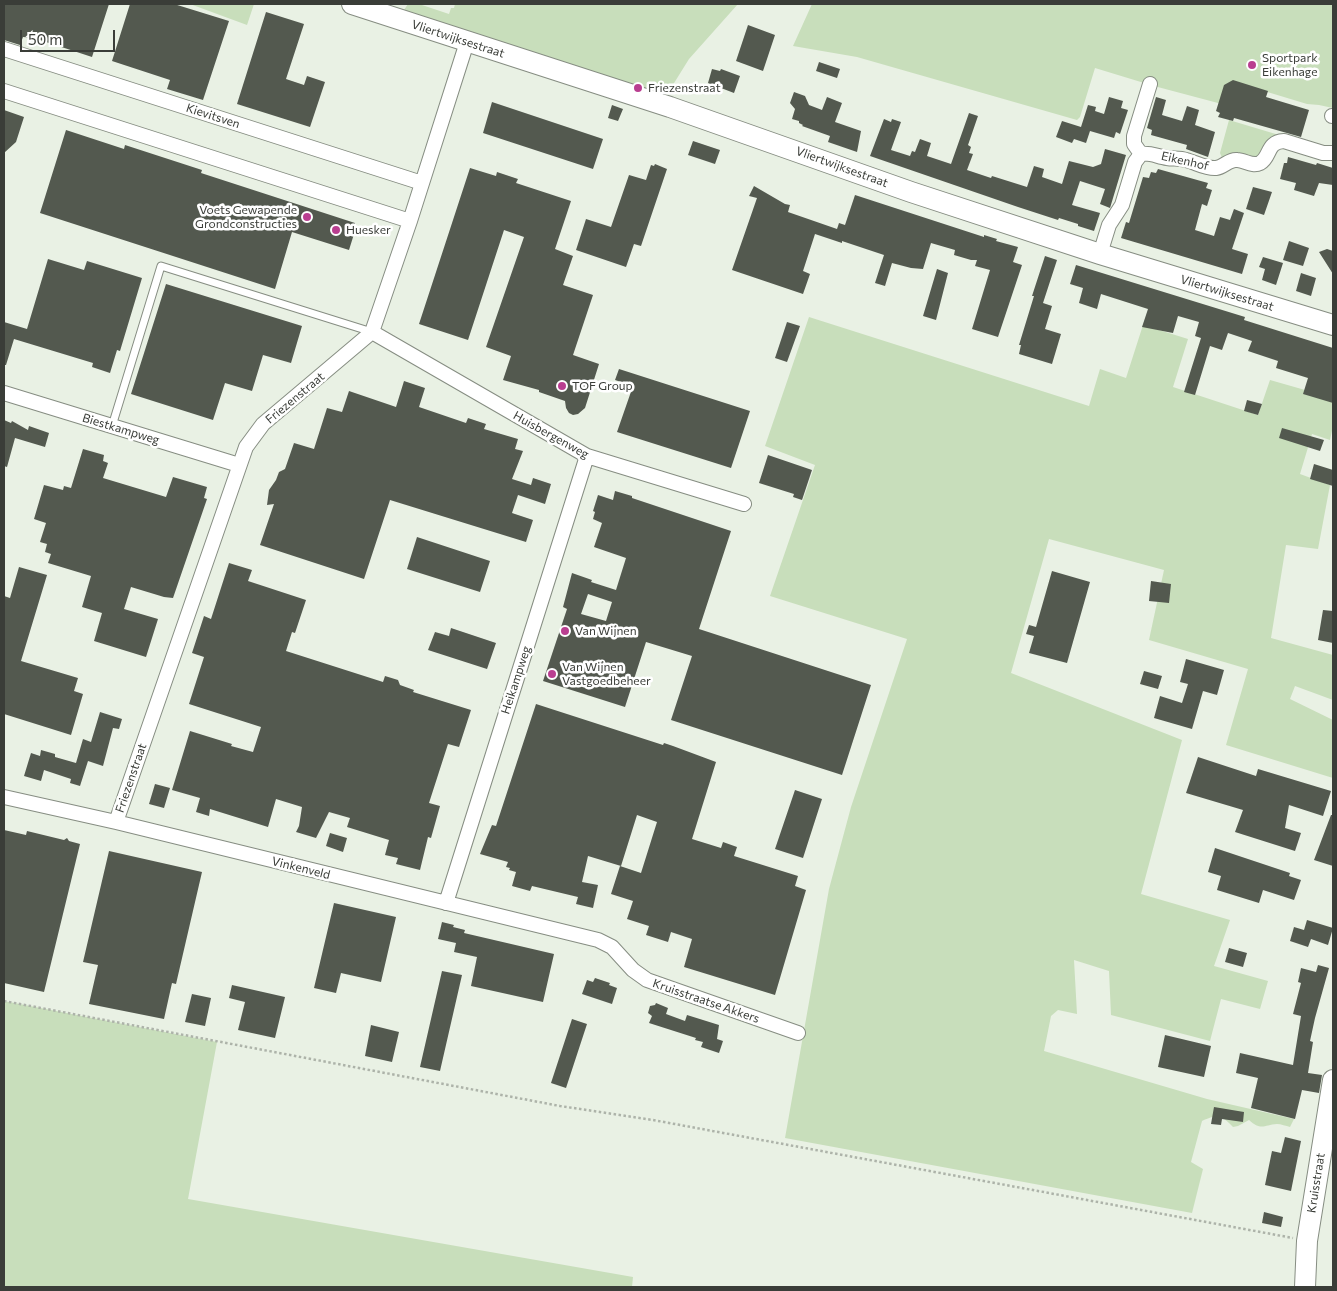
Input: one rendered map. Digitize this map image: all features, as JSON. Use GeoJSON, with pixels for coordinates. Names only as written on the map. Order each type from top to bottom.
{"type":"FeatureCollection","features":[{"type":"Feature","properties":{"kind":"street","name":"Vliertwijksestraat"},"geometry":{"type":"LineString","coordinates":[[352,4],[670,107],[911,192],[1100,254],[1333,325]]}},
{"type":"Feature","properties":{"kind":"street"},"geometry":{"type":"LineString","coordinates":[[372,332],[410,221],[467,42]]}},
{"type":"Feature","properties":{"kind":"street","name":"Kievitsven"},"geometry":{"type":"LineString","coordinates":[[4,49],[422,183]]}},
{"type":"Feature","properties":{"kind":"street"},"geometry":{"type":"LineString","coordinates":[[1100,254],[1109,225],[1122,205],[1135,162],[1141,154],[1134,144],[1134,136],[1150,84]]}},
{"type":"Feature","properties":{"kind":"street"},"geometry":{"type":"LineString","coordinates":[[4,91],[410,221]]}},
{"type":"Feature","properties":{"kind":"street","name":"Eikenhof"},"geometry":{"type":"LineString","coordinates":[[1141,154],[1184,159],[1212,168],[1219,168],[1231,160],[1256,165],[1261,163],[1272,145],[1284,141],[1323,153],[1333,154]]}},
{"type":"Feature","properties":{"kind":"street","name":"Huisbergenweg"},"geometry":{"type":"LineString","coordinates":[[372,332],[587,456],[744,504]]}},
{"type":"Feature","properties":{"kind":"street","name":"Friezenstraat"},"geometry":{"type":"LineString","coordinates":[[116,822],[246,447],[263,424],[372,332]]}},
{"type":"Feature","properties":{"kind":"street","name":"Biestkampweg"},"geometry":{"type":"LineString","coordinates":[[4,393],[239,465]]}},
{"type":"Feature","properties":{"kind":"street","name":"Heikampweg"},"geometry":{"type":"LineString","coordinates":[[446,903],[587,456]]}},
{"type":"Feature","properties":{"kind":"street","name":"Vinkenveld"},"geometry":{"type":"LineString","coordinates":[[4,797],[116,822],[598,940]]}},
{"type":"Feature","properties":{"kind":"street","name":"Kruisstraatse Akkers"},"geometry":{"type":"LineString","coordinates":[[598,940],[612,947],[633,970],[647,980],[798,1033]]}},
{"type":"Feature","properties":{"kind":"street","name":"Kruisstraat"},"geometry":{"type":"LineString","coordinates":[[1305,1287],[1307,1241],[1333,1080]]}},
{"type":"Feature","properties":{"kind":"lane"},"geometry":{"type":"LineString","coordinates":[[112,426],[161,266],[372,332]]}},
{"type":"Feature","properties":{"kind":"path"},"geometry":{"type":"LineString","coordinates":[[4,1001],[560,1106],[662,1122],[1307,1241]]}},
{"type":"Feature","properties":{"kind":"green space"},"geometry":{"type":"Polygon","coordinates":[[[190,4],[254,4],[247,25],[190,4]]]}},
{"type":"Feature","properties":{"kind":"green space"},"geometry":{"type":"Polygon","coordinates":[[[408,4],[419,4],[449,14],[455,4],[738,4],[689,59],[666,96],[404,10],[408,4]]]}},
{"type":"Feature","properties":{"kind":"green space"},"geometry":{"type":"Polygon","coordinates":[[[812,4],[1333,4],[1333,108],[1307,104],[1241,84],[1233,107],[1095,68],[1080,117],[1077,120],[857,57],[793,46],[812,4]]]}},
{"type":"Feature","properties":{"kind":"green space"},"geometry":{"type":"Polygon","coordinates":[[[1229,120],[1279,135],[1256,158],[1223,160],[1220,153],[1229,120]]]}},
{"type":"Feature","properties":{"kind":"green space"},"geometry":{"type":"Polygon","coordinates":[[[809,317],[1089,406],[1100,369],[1126,378],[1143,325],[1188,339],[1173,387],[1258,415],[1270,380],[1333,398],[1333,426],[1330,440],[1312,434],[1300,474],[1330,485],[1318,549],[1286,545],[1271,638],[1333,655],[1333,700],[1295,686],[1290,699],[1333,720],[1333,778],[1226,745],[1248,669],[1149,640],[1164,570],[1049,539],[1011,673],[1182,740],[1141,894],[1230,920],[1214,966],[1268,981],[1260,1009],[1221,999],[1210,1041],[1111,1015],[1109,971],[1074,960],[1077,1014],[1058,1010],[1051,1016],[1044,1051],[1207,1099],[1294,1119],[1290,1127],[1277,1124],[1260,1126],[1249,1120],[1233,1127],[1222,1118],[1215,1116],[1202,1121],[1191,1162],[1203,1169],[1192,1213],[785,1138],[829,889],[851,807],[907,639],[770,596],[815,465],[765,446],[809,317]]]}},
{"type":"Feature","properties":{"kind":"green space"},"geometry":{"type":"Polygon","coordinates":[[[4,1001],[217,1042],[188,1199],[633,1277],[632,1287],[4,1287],[4,1001]]]}},
{"type":"Feature","properties":{"kind":"building"},"geometry":{"type":"Polygon","coordinates":[[[4,4],[109,4],[92,57],[34,38],[23,37],[20,45],[4,40],[4,4]]]}},
{"type":"Feature","properties":{"kind":"building"},"geometry":{"type":"Polygon","coordinates":[[[130,4],[174,4],[229,21],[203,100],[167,89],[170,80],[112,61],[130,4]]]}},
{"type":"Feature","properties":{"kind":"building"},"geometry":{"type":"Polygon","coordinates":[[[266,12],[304,24],[286,79],[304,85],[307,76],[325,82],[310,127],[237,104],[266,12]]]}},
{"type":"Feature","properties":{"kind":"building"},"geometry":{"type":"Polygon","coordinates":[[[748,25],[775,35],[763,71],[736,61],[748,25]]]}},
{"type":"Feature","properties":{"kind":"building"},"geometry":{"type":"Polygon","coordinates":[[[819,62],[840,69],[837,78],[816,71],[819,62]]]}},
{"type":"Feature","properties":{"kind":"building"},"geometry":{"type":"Polygon","coordinates":[[[712,69],[720,71],[721,69],[740,76],[734,93],[708,83],[712,69]]]}},
{"type":"Feature","properties":{"kind":"building"},"geometry":{"type":"Polygon","coordinates":[[[1233,80],[1268,91],[1266,97],[1309,110],[1301,137],[1234,118],[1233,121],[1218,117],[1220,113],[1216,111],[1224,85],[1233,80]]]}},
{"type":"Feature","properties":{"kind":"building"},"geometry":{"type":"Polygon","coordinates":[[[794,92],[805,96],[809,105],[822,110],[827,97],[842,103],[835,122],[861,131],[857,152],[828,142],[830,136],[802,126],[799,121],[792,119],[795,109],[790,103],[794,92]]]}},
{"type":"Feature","properties":{"kind":"building"},"geometry":{"type":"Polygon","coordinates":[[[1109,97],[1123,101],[1121,108],[1128,110],[1120,134],[1116,132],[1114,138],[1090,131],[1086,143],[1074,139],[1072,143],[1056,137],[1062,121],[1081,127],[1088,105],[1096,107],[1095,111],[1104,114],[1109,97]]]}},
{"type":"Feature","properties":{"kind":"building"},"geometry":{"type":"Polygon","coordinates":[[[1156,97],[1166,100],[1162,115],[1182,121],[1187,106],[1199,110],[1195,125],[1215,132],[1208,157],[1186,149],[1187,145],[1151,135],[1152,130],[1147,128],[1156,97]]]}},
{"type":"Feature","properties":{"kind":"building"},"geometry":{"type":"Polygon","coordinates":[[[492,102],[603,139],[593,169],[483,133],[492,102]]]}},
{"type":"Feature","properties":{"kind":"building"},"geometry":{"type":"Polygon","coordinates":[[[612,105],[623,109],[618,121],[608,118],[612,105]]]}},
{"type":"Feature","properties":{"kind":"building"},"geometry":{"type":"Polygon","coordinates":[[[4,110],[24,117],[16,142],[4,153],[4,110]]]}},
{"type":"Feature","properties":{"kind":"building"},"geometry":{"type":"Polygon","coordinates":[[[969,113],[978,116],[968,145],[971,147],[969,153],[973,154],[967,170],[991,178],[992,176],[1027,187],[1034,166],[1044,169],[1042,177],[1062,184],[1069,161],[1093,167],[1101,164],[1105,149],[1126,155],[1110,208],[1100,204],[1105,189],[1080,181],[1072,205],[1100,213],[1094,231],[1078,226],[1078,224],[1059,218],[1058,220],[1018,207],[870,156],[884,119],[891,122],[892,119],[901,122],[891,150],[910,156],[912,151],[915,152],[920,139],[931,143],[927,156],[951,164],[969,113]]]}},
{"type":"Feature","properties":{"kind":"building"},"geometry":{"type":"Polygon","coordinates":[[[66,130],[124,149],[125,145],[202,170],[201,173],[355,223],[349,250],[292,232],[275,289],[40,213],[66,130]]]}},
{"type":"Feature","properties":{"kind":"building"},"geometry":{"type":"Polygon","coordinates":[[[693,141],[720,150],[715,164],[688,155],[693,141]]]}},
{"type":"Feature","properties":{"kind":"building"},"geometry":{"type":"Polygon","coordinates":[[[1288,157],[1333,168],[1333,185],[1319,183],[1314,196],[1294,190],[1296,183],[1280,179],[1284,163],[1287,163],[1288,157]]]}},
{"type":"Feature","properties":{"kind":"building"},"geometry":{"type":"Polygon","coordinates":[[[655,164],[667,169],[641,246],[634,244],[626,267],[576,250],[586,219],[611,227],[629,175],[646,180],[651,165],[654,166],[655,164]]]}},
{"type":"Feature","properties":{"kind":"building"},"geometry":{"type":"Polygon","coordinates":[[[470,168],[496,176],[497,172],[518,179],[516,183],[571,201],[555,249],[573,256],[563,285],[593,295],[573,355],[599,364],[585,408],[578,414],[573,415],[569,413],[565,401],[539,392],[539,390],[503,380],[511,356],[486,347],[524,237],[504,230],[468,340],[419,324],[470,168]]]}},
{"type":"Feature","properties":{"kind":"building"},"geometry":{"type":"Polygon","coordinates":[[[1158,169],[1208,183],[1206,188],[1212,190],[1207,206],[1202,204],[1195,230],[1214,236],[1220,217],[1230,220],[1234,209],[1244,213],[1232,249],[1248,254],[1242,274],[1121,238],[1126,222],[1129,223],[1143,177],[1149,178],[1151,172],[1156,173],[1158,169]]]}},
{"type":"Feature","properties":{"kind":"building"},"geometry":{"type":"Polygon","coordinates":[[[754,186],[790,205],[788,212],[837,229],[839,223],[845,225],[855,195],[1018,247],[1013,262],[1022,265],[998,337],[972,329],[990,270],[975,266],[977,260],[954,255],[955,250],[931,243],[923,269],[892,263],[885,286],[875,283],[884,255],[815,234],[803,271],[810,274],[803,294],[732,270],[757,198],[749,196],[754,186]]]}},
{"type":"Feature","properties":{"kind":"building"},"geometry":{"type":"Polygon","coordinates":[[[1253,187],[1272,192],[1264,215],[1246,209],[1253,187]]]}},
{"type":"Feature","properties":{"kind":"building"},"geometry":{"type":"Polygon","coordinates":[[[1289,241],[1309,248],[1303,266],[1283,260],[1289,241]]]}},
{"type":"Feature","properties":{"kind":"building"},"geometry":{"type":"Polygon","coordinates":[[[1327,249],[1333,251],[1333,274],[1319,252],[1327,249]]]}},
{"type":"Feature","properties":{"kind":"building"},"geometry":{"type":"Polygon","coordinates":[[[1045,256],[1057,260],[1043,303],[1052,306],[1045,329],[1061,334],[1052,364],[1019,354],[1021,345],[1019,345],[1034,296],[1032,296],[1045,256]]]}},
{"type":"Feature","properties":{"kind":"building"},"geometry":{"type":"Polygon","coordinates":[[[1263,257],[1283,263],[1276,285],[1262,280],[1265,269],[1259,267],[1263,257]]]}},
{"type":"Feature","properties":{"kind":"building"},"geometry":{"type":"Polygon","coordinates":[[[48,259],[84,270],[87,261],[142,278],[120,351],[117,350],[110,373],[92,367],[93,363],[14,339],[6,365],[4,365],[4,322],[27,329],[48,259]]]}},
{"type":"Feature","properties":{"kind":"building"},"geometry":{"type":"Polygon","coordinates":[[[1076,265],[1245,317],[1244,320],[1333,348],[1333,403],[1303,394],[1308,378],[1276,368],[1278,361],[1248,351],[1252,341],[1228,333],[1222,350],[1210,346],[1195,395],[1184,392],[1201,338],[1195,336],[1199,322],[1178,316],[1173,333],[1142,327],[1148,309],[1101,294],[1097,309],[1079,303],[1083,288],[1070,284],[1076,265]]]}},
{"type":"Feature","properties":{"kind":"building"},"geometry":{"type":"Polygon","coordinates":[[[937,269],[948,273],[936,320],[923,316],[937,269]]]}},
{"type":"Feature","properties":{"kind":"building"},"geometry":{"type":"Polygon","coordinates":[[[1301,273],[1316,278],[1311,296],[1296,291],[1301,273]]]}},
{"type":"Feature","properties":{"kind":"building"},"geometry":{"type":"Polygon","coordinates":[[[166,284],[302,326],[291,363],[263,355],[252,391],[225,383],[213,420],[131,394],[166,284]]]}},
{"type":"Feature","properties":{"kind":"building"},"geometry":{"type":"Polygon","coordinates":[[[787,322],[800,326],[787,362],[775,358],[787,322]]]}},
{"type":"Feature","properties":{"kind":"building"},"geometry":{"type":"Polygon","coordinates":[[[619,369],[750,411],[731,468],[617,432],[633,386],[615,380],[619,369]]]}},
{"type":"Feature","properties":{"kind":"building"},"geometry":{"type":"Polygon","coordinates":[[[404,381],[425,388],[419,407],[466,423],[468,418],[486,424],[484,429],[518,439],[515,449],[523,451],[512,479],[531,485],[533,478],[551,484],[545,504],[518,495],[512,513],[533,520],[526,542],[390,500],[364,579],[260,545],[274,504],[267,505],[269,490],[279,472],[285,469],[294,443],[314,449],[327,408],[342,412],[349,391],[396,407],[404,381]]]}},
{"type":"Feature","properties":{"kind":"building"},"geometry":{"type":"Polygon","coordinates":[[[1247,400],[1262,404],[1258,415],[1244,411],[1247,400]]]}},
{"type":"Feature","properties":{"kind":"building"},"geometry":{"type":"Polygon","coordinates":[[[4,420],[11,423],[12,421],[28,430],[29,426],[49,433],[45,447],[15,438],[7,467],[4,466],[4,420]]]}},
{"type":"Feature","properties":{"kind":"building"},"geometry":{"type":"Polygon","coordinates":[[[1282,428],[1324,440],[1320,451],[1279,438],[1282,428]]]}},
{"type":"Feature","properties":{"kind":"building"},"geometry":{"type":"Polygon","coordinates":[[[83,449],[104,455],[103,461],[108,463],[103,478],[166,497],[173,477],[207,487],[204,498],[207,499],[173,598],[131,587],[124,609],[158,619],[146,657],[94,641],[102,613],[82,607],[91,576],[48,563],[51,554],[45,552],[47,544],[40,542],[46,523],[34,519],[44,485],[63,490],[64,486],[71,488],[83,449]]]}},
{"type":"Feature","properties":{"kind":"building"},"geometry":{"type":"Polygon","coordinates":[[[768,455],[812,470],[802,500],[793,497],[794,494],[759,483],[768,455]]]}},
{"type":"Feature","properties":{"kind":"building"},"geometry":{"type":"Polygon","coordinates":[[[1314,464],[1333,470],[1333,486],[1310,479],[1314,464]]]}},
{"type":"Feature","properties":{"kind":"building"},"geometry":{"type":"Polygon","coordinates":[[[615,491],[731,531],[699,629],[871,685],[842,775],[671,720],[692,656],[646,642],[625,707],[543,681],[567,609],[563,607],[572,573],[592,580],[591,582],[616,590],[626,558],[594,547],[602,523],[593,519],[595,512],[593,511],[598,495],[613,500],[615,491]],[[588,594],[581,614],[606,621],[612,602],[588,594]]]}},
{"type":"Feature","properties":{"kind":"building"},"geometry":{"type":"Polygon","coordinates":[[[417,537],[490,561],[480,592],[407,569],[417,537]]]}},
{"type":"Feature","properties":{"kind":"building"},"geometry":{"type":"Polygon","coordinates":[[[229,563],[252,570],[248,581],[306,600],[295,633],[292,632],[286,651],[383,682],[385,676],[398,680],[400,685],[414,690],[413,692],[471,710],[459,747],[448,744],[429,803],[440,806],[431,838],[428,837],[420,870],[396,864],[398,858],[385,855],[389,840],[347,827],[350,818],[329,812],[316,838],[296,832],[299,826],[302,807],[276,799],[268,827],[210,809],[209,816],[196,812],[200,798],[172,790],[190,731],[253,752],[261,727],[189,704],[204,657],[192,653],[204,616],[211,619],[229,563]]]}},
{"type":"Feature","properties":{"kind":"building"},"geometry":{"type":"Polygon","coordinates":[[[19,567],[47,575],[21,661],[78,678],[74,691],[83,694],[71,735],[4,714],[4,596],[10,598],[19,567]]]}},
{"type":"Feature","properties":{"kind":"building"},"geometry":{"type":"Polygon","coordinates":[[[1052,571],[1090,582],[1067,663],[1029,653],[1034,636],[1026,634],[1029,625],[1036,627],[1052,571]]]}},
{"type":"Feature","properties":{"kind":"building"},"geometry":{"type":"Polygon","coordinates":[[[1151,581],[1171,584],[1169,603],[1149,601],[1151,581]]]}},
{"type":"Feature","properties":{"kind":"building"},"geometry":{"type":"Polygon","coordinates":[[[1323,610],[1333,611],[1333,643],[1318,640],[1323,610]]]}},
{"type":"Feature","properties":{"kind":"building"},"geometry":{"type":"Polygon","coordinates":[[[451,628],[496,643],[487,669],[428,650],[435,632],[449,636],[451,628]]]}},
{"type":"Feature","properties":{"kind":"building"},"geometry":{"type":"Polygon","coordinates":[[[1186,659],[1224,670],[1217,695],[1203,691],[1192,729],[1154,718],[1160,696],[1182,703],[1188,684],[1180,682],[1186,659]]]}},
{"type":"Feature","properties":{"kind":"building"},"geometry":{"type":"Polygon","coordinates":[[[1144,671],[1162,676],[1158,689],[1140,684],[1144,671]]]}},
{"type":"Feature","properties":{"kind":"building"},"geometry":{"type":"Polygon","coordinates":[[[536,704],[663,745],[664,743],[716,762],[692,839],[721,848],[723,842],[737,847],[734,856],[798,876],[795,886],[806,890],[775,995],[684,967],[692,939],[671,932],[668,942],[646,935],[649,926],[627,919],[633,901],[611,894],[620,866],[641,873],[657,822],[637,815],[621,866],[588,856],[582,882],[598,885],[593,908],[576,904],[578,897],[532,886],[530,891],[512,886],[516,872],[506,867],[508,862],[480,854],[492,825],[496,826],[536,704]]]}},
{"type":"Feature","properties":{"kind":"building"},"geometry":{"type":"Polygon","coordinates":[[[100,712],[122,719],[119,729],[113,728],[103,766],[88,761],[80,786],[70,783],[71,779],[44,770],[41,781],[24,776],[31,753],[40,756],[41,750],[55,754],[55,757],[76,763],[83,739],[91,742],[100,712]]]}},
{"type":"Feature","properties":{"kind":"building"},"geometry":{"type":"Polygon","coordinates":[[[1198,757],[1256,776],[1258,769],[1331,791],[1323,816],[1289,805],[1285,828],[1301,833],[1295,851],[1235,832],[1243,810],[1186,793],[1198,757]]]}},
{"type":"Feature","properties":{"kind":"building"},"geometry":{"type":"Polygon","coordinates":[[[155,784],[170,788],[164,808],[149,804],[155,784]]]}},
{"type":"Feature","properties":{"kind":"building"},"geometry":{"type":"Polygon","coordinates":[[[795,790],[822,799],[803,858],[775,849],[795,790]]]}},
{"type":"Feature","properties":{"kind":"building"},"geometry":{"type":"Polygon","coordinates":[[[1331,815],[1333,815],[1333,866],[1314,860],[1331,815]]]}},
{"type":"Feature","properties":{"kind":"building"},"geometry":{"type":"Polygon","coordinates":[[[4,830],[26,835],[27,831],[64,840],[67,838],[69,841],[80,844],[44,992],[4,983],[4,830]]]}},
{"type":"Feature","properties":{"kind":"building"},"geometry":{"type":"Polygon","coordinates":[[[330,833],[347,838],[343,852],[326,846],[330,833]]]}},
{"type":"Feature","properties":{"kind":"building"},"geometry":{"type":"Polygon","coordinates":[[[1215,848],[1290,873],[1289,876],[1301,880],[1294,900],[1263,890],[1259,903],[1217,890],[1221,876],[1208,872],[1215,848]]]}},
{"type":"Feature","properties":{"kind":"building"},"geometry":{"type":"Polygon","coordinates":[[[109,851],[202,872],[176,984],[172,983],[164,1019],[89,1004],[98,965],[83,962],[109,851]]]}},
{"type":"Feature","properties":{"kind":"building"},"geometry":{"type":"Polygon","coordinates":[[[334,903],[396,917],[381,982],[341,973],[336,993],[314,988],[334,903]]]}},
{"type":"Feature","properties":{"kind":"building"},"geometry":{"type":"Polygon","coordinates":[[[1307,920],[1333,928],[1328,945],[1311,939],[1308,947],[1290,941],[1294,927],[1304,930],[1307,920]]]}},
{"type":"Feature","properties":{"kind":"building"},"geometry":{"type":"Polygon","coordinates":[[[442,922],[465,930],[464,933],[554,954],[543,1002],[471,986],[477,957],[454,952],[456,943],[438,939],[442,922]]]}},
{"type":"Feature","properties":{"kind":"building"},"geometry":{"type":"Polygon","coordinates":[[[1229,948],[1247,953],[1243,967],[1225,962],[1229,948]]]}},
{"type":"Feature","properties":{"kind":"building"},"geometry":{"type":"Polygon","coordinates":[[[1318,965],[1329,968],[1310,1041],[1313,1042],[1308,1073],[1322,1075],[1319,1093],[1302,1090],[1295,1119],[1251,1108],[1258,1078],[1236,1073],[1240,1053],[1293,1065],[1301,1016],[1293,1014],[1301,983],[1298,982],[1301,968],[1316,972],[1318,965]]]}},
{"type":"Feature","properties":{"kind":"building"},"geometry":{"type":"Polygon","coordinates":[[[442,971],[462,975],[440,1071],[420,1067],[442,971]]]}},
{"type":"Feature","properties":{"kind":"building"},"geometry":{"type":"Polygon","coordinates":[[[595,978],[610,983],[609,985],[617,988],[612,1004],[582,994],[587,980],[593,982],[595,978]]]}},
{"type":"Feature","properties":{"kind":"building"},"geometry":{"type":"Polygon","coordinates":[[[232,985],[285,997],[275,1038],[238,1030],[245,1002],[229,998],[232,985]]]}},
{"type":"Feature","properties":{"kind":"building"},"geometry":{"type":"Polygon","coordinates":[[[192,994],[211,998],[205,1026],[185,1022],[192,994]]]}},
{"type":"Feature","properties":{"kind":"building"},"geometry":{"type":"Polygon","coordinates":[[[656,1003],[668,1008],[666,1014],[685,1021],[687,1015],[719,1025],[717,1039],[723,1041],[719,1053],[701,1047],[703,1042],[695,1040],[696,1038],[649,1023],[652,1016],[648,1013],[650,1006],[656,1003]]]}},
{"type":"Feature","properties":{"kind":"building"},"geometry":{"type":"Polygon","coordinates":[[[572,1019],[587,1024],[566,1088],[551,1083],[572,1019]]]}},
{"type":"Feature","properties":{"kind":"building"},"geometry":{"type":"Polygon","coordinates":[[[371,1025],[399,1032],[392,1062],[365,1056],[371,1025]]]}},
{"type":"Feature","properties":{"kind":"building"},"geometry":{"type":"Polygon","coordinates":[[[1165,1035],[1211,1046],[1204,1077],[1158,1067],[1165,1035]]]}},
{"type":"Feature","properties":{"kind":"building"},"geometry":{"type":"Polygon","coordinates":[[[1214,1107],[1244,1112],[1243,1122],[1222,1119],[1221,1125],[1211,1124],[1214,1107]]]}},
{"type":"Feature","properties":{"kind":"building"},"geometry":{"type":"Polygon","coordinates":[[[1285,1137],[1301,1141],[1291,1191],[1265,1185],[1272,1151],[1281,1153],[1285,1137]]]}},
{"type":"Feature","properties":{"kind":"building"},"geometry":{"type":"Polygon","coordinates":[[[1264,1212],[1283,1217],[1281,1227],[1262,1223],[1264,1212]]]}},
{"type":"Feature","properties":{"kind":"place","name":"Sportpark Eikenhage"},"geometry":{"type":"Point","coordinates":[1252,65]}},
{"type":"Feature","properties":{"kind":"place","name":"Friezenstraat"},"geometry":{"type":"Point","coordinates":[638,88]}},
{"type":"Feature","properties":{"kind":"place","name":"Voets Gewapende Grondconstructies"},"geometry":{"type":"Point","coordinates":[307,217]}},
{"type":"Feature","properties":{"kind":"place","name":"Huesker"},"geometry":{"type":"Point","coordinates":[336,230]}},
{"type":"Feature","properties":{"kind":"place","name":"TOF Group"},"geometry":{"type":"Point","coordinates":[562,386]}},
{"type":"Feature","properties":{"kind":"place","name":"Van Wijnen"},"geometry":{"type":"Point","coordinates":[565,631]}},
{"type":"Feature","properties":{"kind":"place","name":"Van Wijnen Vastgoedbeheer"},"geometry":{"type":"Point","coordinates":[552,674]}}]}
